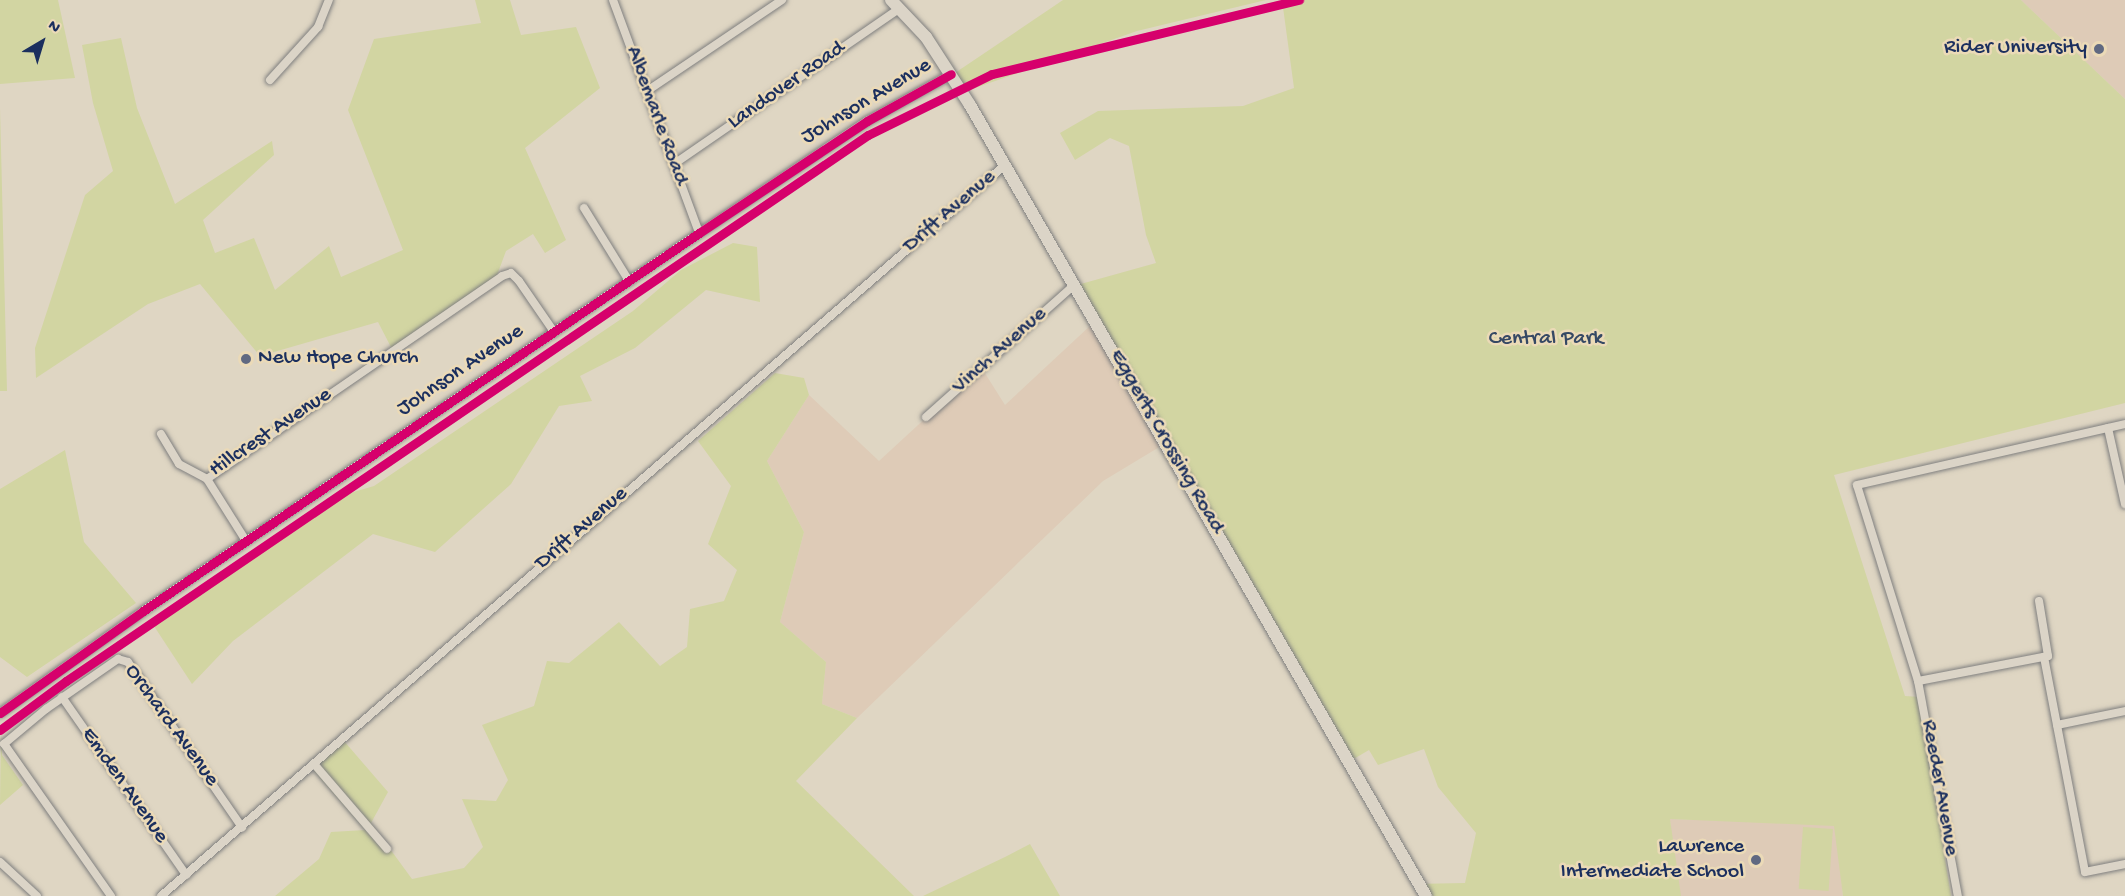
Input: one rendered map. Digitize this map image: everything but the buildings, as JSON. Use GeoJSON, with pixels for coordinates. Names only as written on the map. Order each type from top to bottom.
{"type":"FeatureCollection","features":[{"type":"Feature","properties":{"kind":"street"},"geometry":{"type":"LineString","coordinates":[[270,80],[318,27],[329,0]]}},
{"type":"Feature","properties":{"kind":"street","name":"Albemarle Road"},"geometry":{"type":"LineString","coordinates":[[613,0],[699,233]]}},
{"type":"Feature","properties":{"kind":"street"},"geometry":{"type":"LineString","coordinates":[[647,91],[782,0]]}},
{"type":"Feature","properties":{"kind":"street","name":"Eggerts Crossing Road"},"geometry":{"type":"LineString","coordinates":[[896,4],[951,74],[1426,896]]}},
{"type":"Feature","properties":{"kind":"street","name":"Landover Road"},"geometry":{"type":"LineString","coordinates":[[674,164],[896,4]]}},
{"type":"Feature","properties":{"kind":"street","name":"Johnson Avenue"},"geometry":{"type":"LineString","coordinates":[[0,713],[246,541],[699,233],[867,121],[951,74]]}},
{"type":"Feature","properties":{"kind":"street","name":"Drift Avenue"},"geometry":{"type":"LineString","coordinates":[[161,896],[1005,165]]}},
{"type":"Feature","properties":{"kind":"street"},"geometry":{"type":"LineString","coordinates":[[584,208],[628,281]]}},
{"type":"Feature","properties":{"kind":"street","name":"Hillcrest Avenue"},"geometry":{"type":"LineString","coordinates":[[160,434],[179,464],[207,479],[511,273],[554,332]]}},
{"type":"Feature","properties":{"kind":"street","name":"Vinch Avenue"},"geometry":{"type":"LineString","coordinates":[[926,417],[1074,285]]}},
{"type":"Feature","properties":{"kind":"street"},"geometry":{"type":"LineString","coordinates":[[2125,424],[2108,428],[2125,504]]}},
{"type":"Feature","properties":{"kind":"street","name":"Reeder Avenue"},"geometry":{"type":"LineString","coordinates":[[1958,896],[1918,681],[1857,485],[2108,428]]}},
{"type":"Feature","properties":{"kind":"street"},"geometry":{"type":"LineString","coordinates":[[207,479],[246,541]]}},
{"type":"Feature","properties":{"kind":"street"},"geometry":{"type":"LineString","coordinates":[[1918,681],[2048,656],[2039,601]]}},
{"type":"Feature","properties":{"kind":"street"},"geometry":{"type":"LineString","coordinates":[[2044,657],[2085,872],[2125,864]]}},
{"type":"Feature","properties":{"kind":"street","name":"Orchard Avenue"},"geometry":{"type":"LineString","coordinates":[[111,896],[4,744],[62,697],[117,659],[126,660],[242,827]]}},
{"type":"Feature","properties":{"kind":"street","name":"Emden Avenue"},"geometry":{"type":"LineString","coordinates":[[62,697],[186,875]]}},
{"type":"Feature","properties":{"kind":"street"},"geometry":{"type":"LineString","coordinates":[[2057,725],[2125,711]]}},
{"type":"Feature","properties":{"kind":"street"},"geometry":{"type":"LineString","coordinates":[[314,764],[387,849]]}},
{"type":"Feature","properties":{"kind":"street"},"geometry":{"type":"LineString","coordinates":[[0,862],[37,896]]}},
{"type":"Feature","properties":{"kind":"shaded area","name":"Rider University"},"geometry":{"type":"Polygon","coordinates":[[[2021,0],[2125,0],[2125,99],[2021,0]]]}},
{"type":"Feature","properties":{"kind":"shaded area"},"geometry":{"type":"Polygon","coordinates":[[[1091,325],[1161,446],[1103,481],[857,718],[822,704],[826,662],[780,622],[804,532],[767,461],[809,395],[879,461],[981,367],[1005,405],[1091,325]]]}},
{"type":"Feature","properties":{"kind":"shaded area","name":"Lawrence Intermediate School"},"geometry":{"type":"Polygon","coordinates":[[[1670,819],[1836,824],[1843,896],[1677,896],[1670,819]]]}},
{"type":"Feature","properties":{"kind":"green space"},"geometry":{"type":"Polygon","coordinates":[[[0,0],[58,0],[75,78],[0,84],[0,0]]]}},
{"type":"Feature","properties":{"kind":"green space"},"geometry":{"type":"Polygon","coordinates":[[[475,0],[510,0],[521,35],[576,27],[600,88],[525,148],[566,240],[545,253],[533,234],[506,251],[493,286],[393,351],[378,322],[260,356],[200,284],[148,304],[36,378],[35,348],[85,195],[113,171],[93,103],[82,45],[121,38],[137,108],[175,204],[272,141],[274,155],[203,220],[215,253],[254,238],[275,290],[329,246],[341,277],[403,250],[348,110],[374,39],[481,23],[475,0]]]}},
{"type":"Feature","properties":{"kind":"green space"},"geometry":{"type":"Polygon","coordinates":[[[1063,0],[1266,0],[1137,31],[958,94],[949,77],[1063,0]]]}},
{"type":"Feature","properties":{"kind":"green space","name":"Central Park"},"geometry":{"type":"Polygon","coordinates":[[[1282,0],[2021,0],[2125,99],[2125,403],[1834,475],[1905,696],[1919,697],[1951,896],[1843,896],[1834,826],[1670,819],[1681,896],[1421,896],[1414,884],[1465,883],[1476,833],[1438,787],[1424,749],[1378,765],[1369,750],[1345,764],[1070,287],[1156,263],[1146,235],[1129,146],[1110,138],[1075,160],[1060,133],[1098,111],[1243,106],[1294,88],[1282,0]]]}},
{"type":"Feature","properties":{"kind":"green space"},"geometry":{"type":"Polygon","coordinates":[[[0,108],[7,391],[0,391],[0,108]]]}},
{"type":"Feature","properties":{"kind":"green space"},"geometry":{"type":"Polygon","coordinates":[[[733,243],[757,247],[760,302],[706,290],[635,348],[580,376],[592,401],[559,406],[511,484],[435,552],[373,534],[233,641],[192,684],[150,620],[340,496],[374,486],[633,311],[681,270],[733,243]]]}},
{"type":"Feature","properties":{"kind":"green space"},"geometry":{"type":"Polygon","coordinates":[[[775,373],[804,378],[809,395],[767,461],[804,532],[780,622],[826,662],[822,704],[857,718],[796,781],[914,896],[275,896],[319,859],[331,832],[365,830],[312,769],[344,741],[388,792],[371,823],[412,879],[464,868],[483,847],[462,799],[496,801],[508,780],[482,725],[534,706],[547,661],[569,663],[619,622],[660,666],[687,647],[690,609],[724,601],[737,570],[708,544],[731,486],[698,441],[775,373]]]}},
{"type":"Feature","properties":{"kind":"green space"},"geometry":{"type":"Polygon","coordinates":[[[65,450],[84,542],[136,603],[27,677],[0,657],[0,489],[65,450]]]}},
{"type":"Feature","properties":{"kind":"green space"},"geometry":{"type":"Polygon","coordinates":[[[1,730],[2,755],[23,785],[0,805],[1,730]]]}},
{"type":"Feature","properties":{"kind":"green space"},"geometry":{"type":"Polygon","coordinates":[[[1803,827],[1833,829],[1829,891],[1799,889],[1803,827]]]}},
{"type":"Feature","properties":{"kind":"green space"},"geometry":{"type":"Polygon","coordinates":[[[1030,844],[1060,896],[923,896],[1005,857],[1030,844]]]}},
{"type":"Feature","properties":{"kind":"cycle path"},"geometry":{"type":"LineString","coordinates":[[0,730],[66,681],[868,135],[992,74],[1299,0]]}},
{"type":"Feature","properties":{"kind":"cycle path"},"geometry":{"type":"LineString","coordinates":[[0,713],[143,611],[699,233],[867,121],[951,74]]}},
{"type":"Feature","properties":{"kind":"place","name":"Rider University"},"geometry":{"type":"Point","coordinates":[2099,49]}},
{"type":"Feature","properties":{"kind":"place","name":"New Hope Church"},"geometry":{"type":"Point","coordinates":[246,359]}},
{"type":"Feature","properties":{"kind":"place","name":"Lawrence Intermediate School"},"geometry":{"type":"Point","coordinates":[1756,860]}}]}
